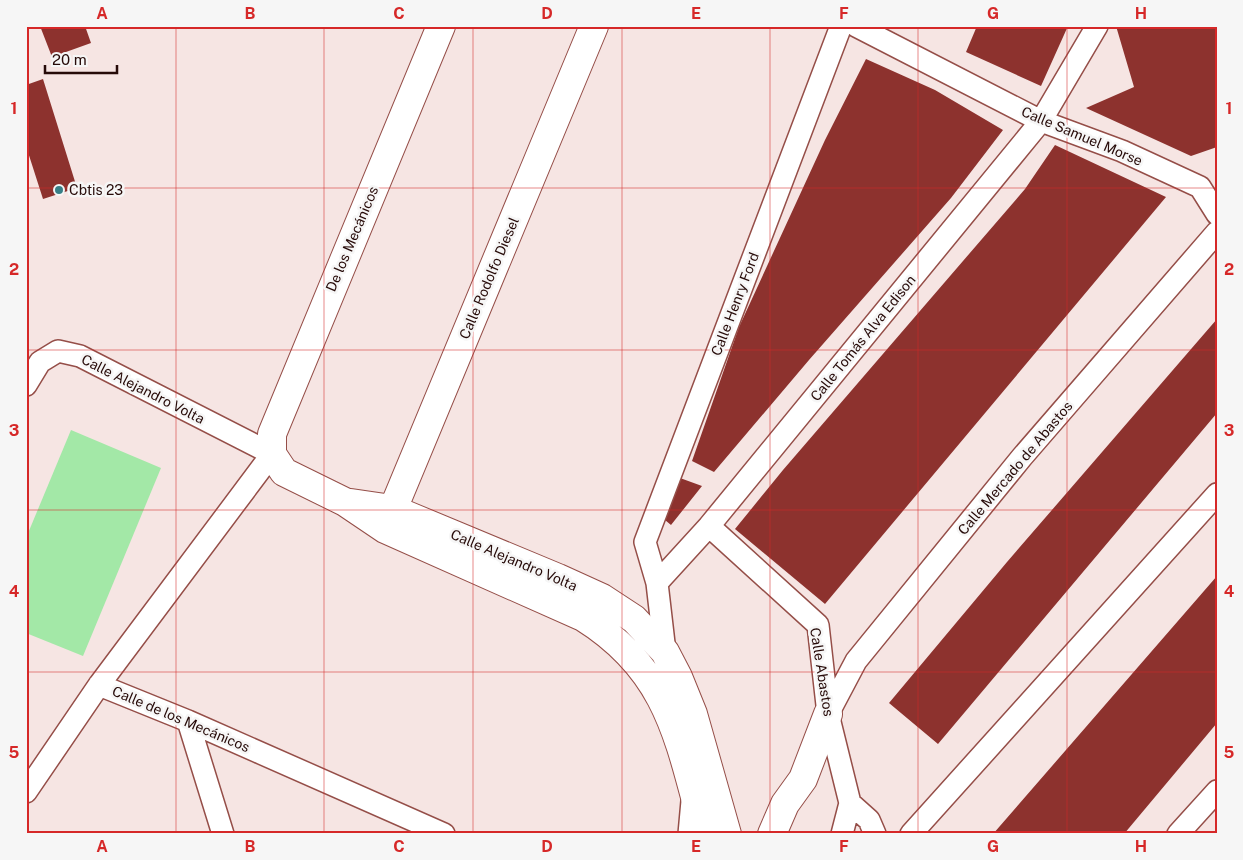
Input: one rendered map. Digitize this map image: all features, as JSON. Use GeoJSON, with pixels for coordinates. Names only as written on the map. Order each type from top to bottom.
{"type":"FeatureCollection","features":[{"type":"Feature","properties":{"kind":"main road","name":"De los Mecánicos"},"geometry":{"type":"LineString","coordinates":[[272,454],[272,434],[442,26]]}},
{"type":"Feature","properties":{"kind":"main road","name":"Calle Rodolfo Diesel"},"geometry":{"type":"LineString","coordinates":[[388,519],[594,26]]}},
{"type":"Feature","properties":{"kind":"main road","name":"Calle Alejandro Volta"},"geometry":{"type":"LineString","coordinates":[[272,454],[284,472],[344,502],[602,598],[634,619],[665,652],[693,714],[727,834]]}},
{"type":"Feature","properties":{"kind":"main road","name":"Calle Alejandro Volta"},"geometry":{"type":"LineString","coordinates":[[388,519],[582,617],[608,632],[640,663],[669,712],[693,788],[705,834]]}},
{"type":"Feature","properties":{"kind":"main road"},"geometry":{"type":"LineString","coordinates":[[650,677],[665,652]]}},
{"type":"Feature","properties":{"kind":"main road"},"geometry":{"type":"LineString","coordinates":[[772,834],[785,804],[803,779],[828,714]]}},
{"type":"Feature","properties":{"kind":"street","name":"Calle Henry Ford"},"geometry":{"type":"LineString","coordinates":[[657,583],[645,542],[841,26]]}},
{"type":"Feature","properties":{"kind":"street","name":"Calle Samuel Morse"},"geometry":{"type":"LineString","coordinates":[[856,26],[1041,122],[1122,152],[1200,187],[1217,214]]}},
{"type":"Feature","properties":{"kind":"street","name":"Calle Tomás Alva Edison"},"geometry":{"type":"LineString","coordinates":[[657,583],[709,526],[1041,122],[1097,26]]}},
{"type":"Feature","properties":{"kind":"street","name":"Calle Mercado de Abastos"},"geometry":{"type":"LineString","coordinates":[[828,714],[856,661],[1022,457],[1217,232]]}},
{"type":"Feature","properties":{"kind":"street","name":"Calle Alejandro Volta"},"geometry":{"type":"LineString","coordinates":[[26,385],[40,362],[58,352],[80,356],[272,454]]}},
{"type":"Feature","properties":{"kind":"street","name":"Calle de los Mecánicos"},"geometry":{"type":"LineString","coordinates":[[272,454],[99,685],[188,721],[444,834]]}},
{"type":"Feature","properties":{"kind":"street"},"geometry":{"type":"LineString","coordinates":[[911,834],[1217,494]]}},
{"type":"Feature","properties":{"kind":"street","name":"Calle Abastos"},"geometry":{"type":"LineString","coordinates":[[709,526],[818,625],[828,714],[850,803],[842,834]]}},
{"type":"Feature","properties":{"kind":"street"},"geometry":{"type":"LineString","coordinates":[[657,583],[665,652]]}},
{"type":"Feature","properties":{"kind":"street"},"geometry":{"type":"LineString","coordinates":[[26,792],[99,685]]}},
{"type":"Feature","properties":{"kind":"street"},"geometry":{"type":"LineString","coordinates":[[188,721],[223,834]]}},
{"type":"Feature","properties":{"kind":"street"},"geometry":{"type":"LineString","coordinates":[[689,834],[693,788]]}},
{"type":"Feature","properties":{"kind":"street"},"geometry":{"type":"LineString","coordinates":[[1178,834],[1217,791]]}},
{"type":"Feature","properties":{"kind":"street"},"geometry":{"type":"LineString","coordinates":[[850,803],[869,820],[875,834]]}},
{"type":"Feature","properties":{"kind":"green space"},"geometry":{"type":"Polygon","coordinates":[[[71,430],[161,468],[83,656],[26,633],[26,538],[71,430]]]}},
{"type":"Feature","properties":{"kind":"building"},"geometry":{"type":"Polygon","coordinates":[[[40,26],[85,26],[91,43],[52,57],[40,26]]]}},
{"type":"Feature","properties":{"kind":"building"},"geometry":{"type":"Polygon","coordinates":[[[977,26],[1068,26],[1041,86],[966,52],[977,26]]]}},
{"type":"Feature","properties":{"kind":"building"},"geometry":{"type":"Polygon","coordinates":[[[1116,26],[1217,26],[1217,147],[1191,156],[1086,108],[1134,87],[1116,26]]]}},
{"type":"Feature","properties":{"kind":"building"},"geometry":{"type":"Polygon","coordinates":[[[866,59],[935,90],[1003,130],[951,198],[714,472],[692,461],[739,327],[825,140],[866,59]]]}},
{"type":"Feature","properties":{"kind":"building"},"geometry":{"type":"Polygon","coordinates":[[[43,79],[77,188],[43,199],[26,146],[26,85],[43,79]]]}},
{"type":"Feature","properties":{"kind":"building"},"geometry":{"type":"Polygon","coordinates":[[[1055,145],[1166,197],[825,604],[735,529],[783,470],[1025,189],[1055,145]]]}},
{"type":"Feature","properties":{"kind":"building"},"geometry":{"type":"Polygon","coordinates":[[[1217,319],[1217,413],[938,744],[889,703],[1007,562],[1217,319]]]}},
{"type":"Feature","properties":{"kind":"building"},"geometry":{"type":"Polygon","coordinates":[[[680,478],[702,486],[671,525],[665,520],[680,478]]]}},
{"type":"Feature","properties":{"kind":"building"},"geometry":{"type":"Polygon","coordinates":[[[1217,576],[1217,723],[1124,834],[993,834],[1217,576]]]}},
{"type":"Feature","properties":{"kind":"place","name":"Cbtis 23"},"geometry":{"type":"Point","coordinates":[59,190]}}]}
